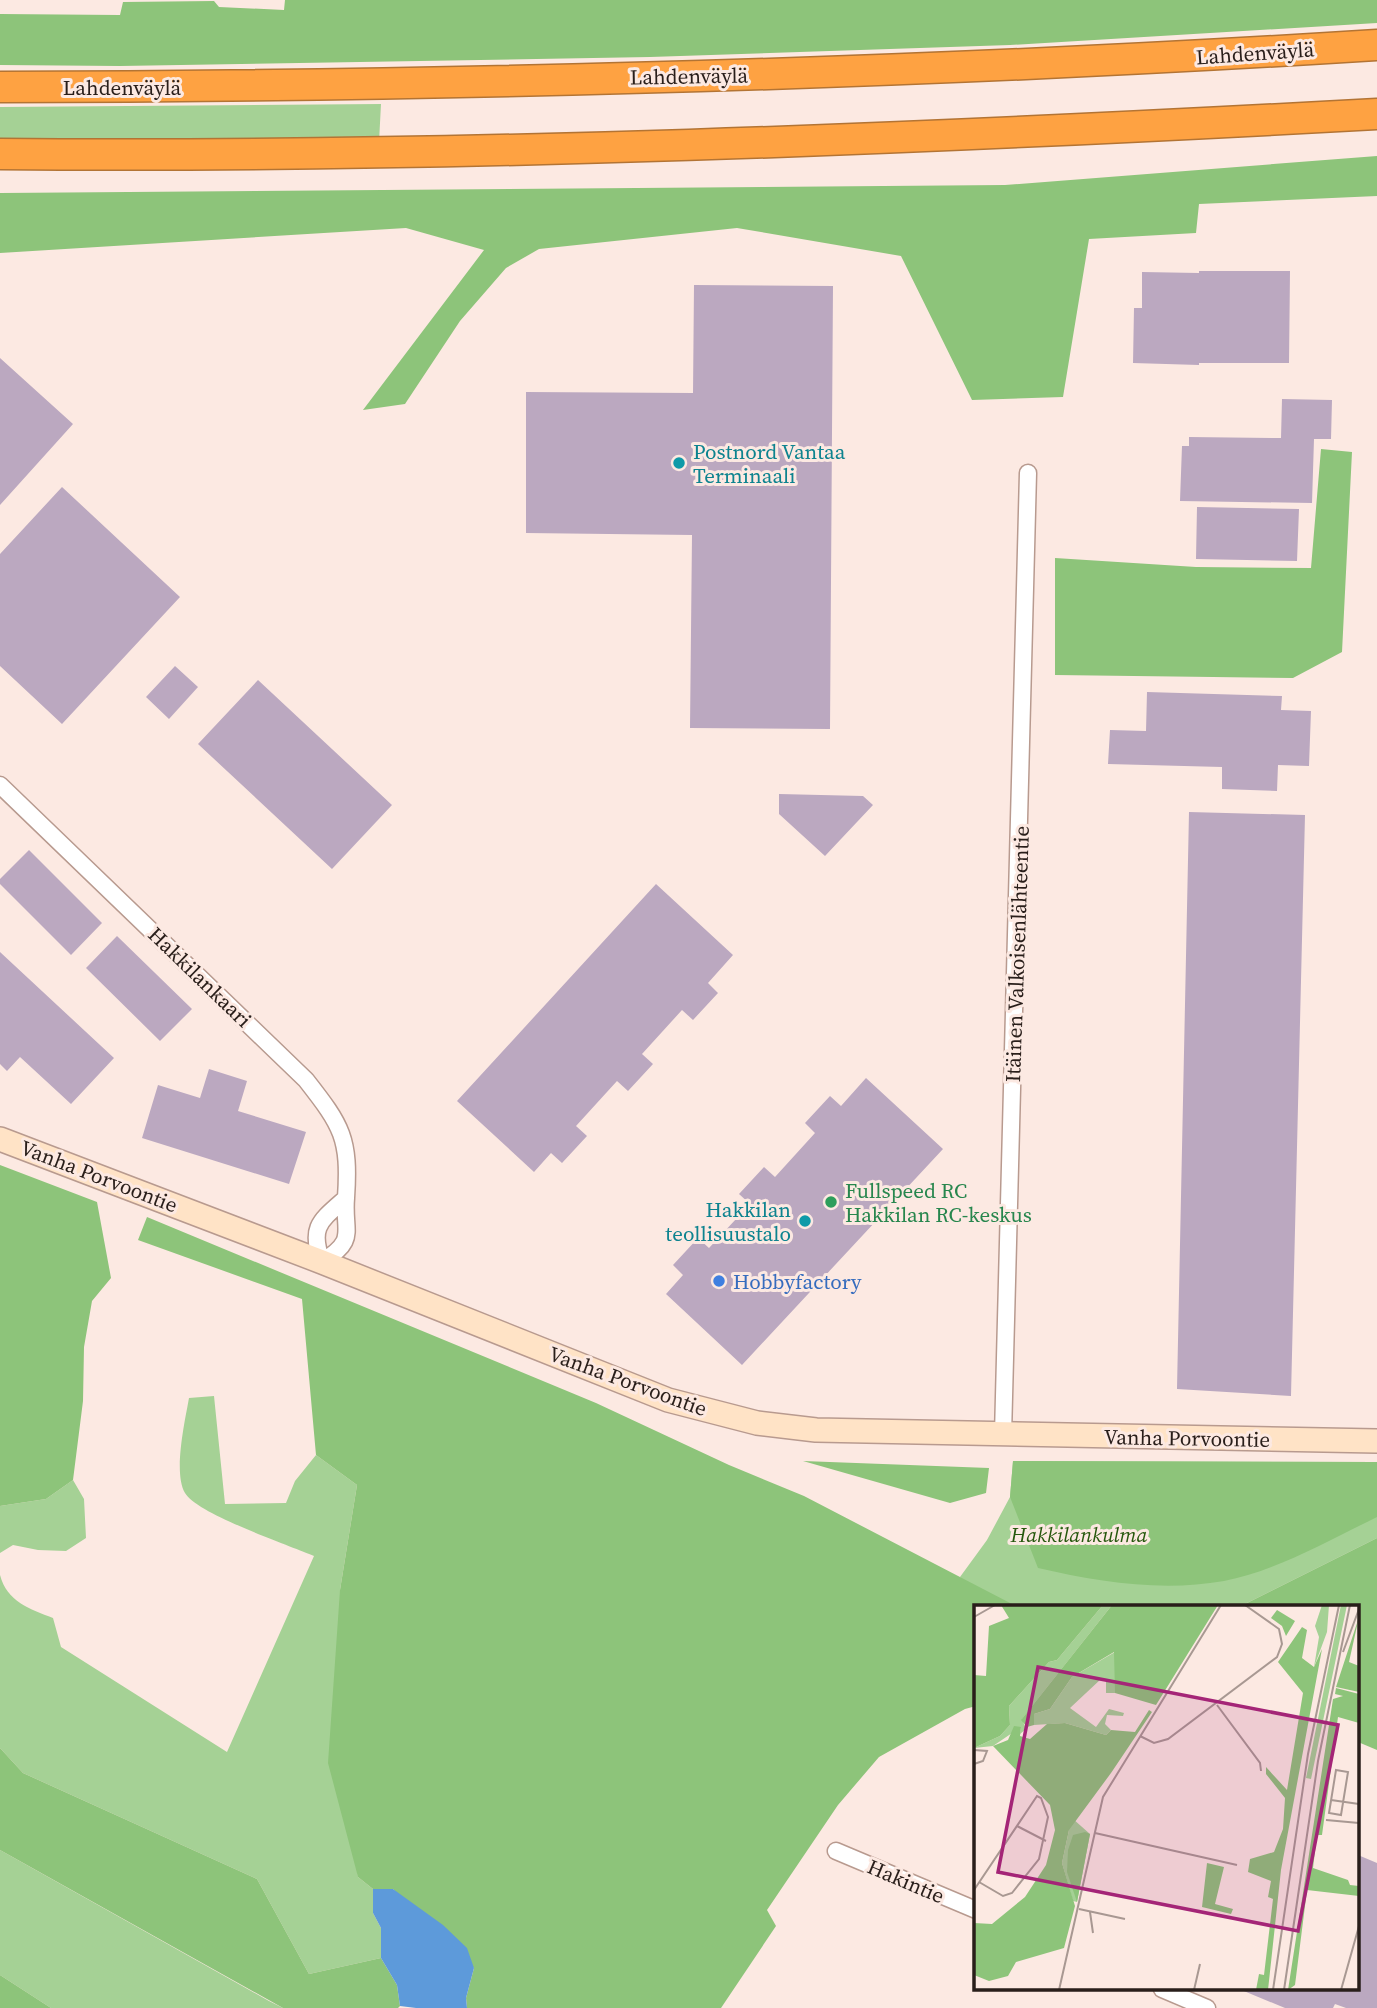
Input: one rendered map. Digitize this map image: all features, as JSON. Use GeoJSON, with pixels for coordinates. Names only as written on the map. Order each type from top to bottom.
{"type":"FeatureCollection","features":[{"type":"Feature","properties":{"kind":"highway","name":"Lahdenväylä"},"geometry":{"type":"LineString","coordinates":[[0,87],[256,86],[846,72],[1139,60],[1377,45]]}},
{"type":"Feature","properties":{"kind":"highway"},"geometry":{"type":"LineString","coordinates":[[0,154],[222,156],[849,140],[1377,114]]}},
{"type":"Feature","properties":{"kind":"main road","name":"Vanha Porvoontie"},"geometry":{"type":"LineString","coordinates":[[0,1139],[322,1262],[668,1400],[757,1423],[816,1430],[1377,1441]]}},
{"type":"Feature","properties":{"kind":"street","name":"Itäinen Valkoisenlähteentie"},"geometry":{"type":"LineString","coordinates":[[1003,1435],[1028,473]]}},
{"type":"Feature","properties":{"kind":"street","name":"Hakkilankaari"},"geometry":{"type":"LineString","coordinates":[[0,785],[306,1080],[333,1114],[343,1138],[348,1163],[345,1198],[346,1241],[337,1253],[322,1262]]}},
{"type":"Feature","properties":{"kind":"street"},"geometry":{"type":"LineString","coordinates":[[322,1262],[316,1246],[316,1230],[322,1220],[345,1198]]}},
{"type":"Feature","properties":{"kind":"street","name":"Hakintie"},"geometry":{"type":"LineString","coordinates":[[836,1851],[974,1909]]}},
{"type":"Feature","properties":{"kind":"street"},"geometry":{"type":"LineString","coordinates":[[1164,1990],[1207,2008]]}},
{"type":"Feature","properties":{"kind":"green space"},"geometry":{"type":"Polygon","coordinates":[[[285,0],[1377,0],[1377,23],[1010,45],[650,57],[120,66],[0,65],[0,14],[120,15],[123,2],[214,1],[219,7],[284,10],[285,0]]]}},
{"type":"Feature","properties":{"kind":"green space"},"geometry":{"type":"Polygon","coordinates":[[[381,104],[379,142],[0,144],[0,107],[381,104]]]}},
{"type":"Feature","properties":{"kind":"green space"},"geometry":{"type":"Polygon","coordinates":[[[1377,156],[1377,196],[1199,204],[1196,233],[1089,239],[1063,397],[972,400],[901,256],[737,228],[539,249],[506,268],[460,321],[405,404],[363,410],[484,250],[406,228],[0,253],[0,193],[1005,185],[1377,156]]]}},
{"type":"Feature","properties":{"kind":"green space"},"geometry":{"type":"Polygon","coordinates":[[[1321,449],[1352,452],[1342,652],[1293,678],[1055,675],[1055,558],[1196,567],[1311,568],[1321,449]]]}},
{"type":"Feature","properties":{"kind":"green space"},"geometry":{"type":"Polygon","coordinates":[[[0,1165],[97,1202],[111,1278],[92,1301],[84,1347],[83,1401],[73,1480],[46,1499],[0,1506],[0,1165]]]}},
{"type":"Feature","properties":{"kind":"green space"},"geometry":{"type":"Polygon","coordinates":[[[147,1217],[596,1403],[729,1465],[804,1496],[1012,1604],[1020,1605],[974,1605],[974,1707],[879,1757],[838,1805],[767,1910],[776,1926],[721,2008],[467,2008],[466,1998],[474,1968],[393,1889],[373,1889],[358,1877],[328,1763],[340,1590],[357,1485],[316,1455],[302,1299],[138,1240],[147,1217]]]}},
{"type":"Feature","properties":{"kind":"green space"},"geometry":{"type":"Polygon","coordinates":[[[214,1396],[225,1504],[286,1503],[295,1481],[316,1455],[357,1485],[340,1590],[358,1877],[373,1889],[373,1913],[381,1928],[381,1958],[309,1974],[257,1879],[23,1773],[0,1748],[0,1575],[8,1592],[20,1603],[53,1618],[61,1647],[227,1752],[314,1556],[224,1519],[193,1501],[185,1493],[180,1460],[189,1398],[214,1396]]]}},
{"type":"Feature","properties":{"kind":"green space"},"geometry":{"type":"Polygon","coordinates":[[[803,1461],[989,1468],[986,1493],[950,1503],[803,1461]]]}},
{"type":"Feature","properties":{"kind":"green space","name":"Hakkilankulma"},"geometry":{"type":"Polygon","coordinates":[[[1013,1461],[1377,1462],[1377,1538],[1243,1605],[975,1605],[960,1577],[987,1540],[1010,1497],[1013,1461]]]}},
{"type":"Feature","properties":{"kind":"green space","name":"Hakkilankulma"},"geometry":{"type":"Polygon","coordinates":[[[1013,1461],[1377,1462],[1377,1517],[1283,1562],[1224,1581],[1177,1586],[1107,1581],[1038,1568],[1010,1497],[1013,1461]]]}},
{"type":"Feature","properties":{"kind":"green space"},"geometry":{"type":"Polygon","coordinates":[[[73,1480],[84,1499],[86,1538],[66,1551],[38,1550],[13,1545],[0,1553],[0,1506],[46,1499],[73,1480]]]}},
{"type":"Feature","properties":{"kind":"green space"},"geometry":{"type":"Polygon","coordinates":[[[1377,1538],[1377,1750],[1360,1743],[1360,1605],[1243,1605],[1377,1538]]]}},
{"type":"Feature","properties":{"kind":"green space"},"geometry":{"type":"Polygon","coordinates":[[[0,1748],[23,1773],[257,1879],[309,1974],[381,1958],[397,1985],[400,2006],[283,2008],[0,1850],[0,1748]]]}},
{"type":"Feature","properties":{"kind":"green space"},"geometry":{"type":"Polygon","coordinates":[[[0,1850],[283,2008],[51,2008],[0,1975],[0,1850]]]}},
{"type":"Feature","properties":{"kind":"green space"},"geometry":{"type":"Polygon","coordinates":[[[0,1975],[51,2008],[0,2008],[0,1975]]]}},
{"type":"Feature","properties":{"kind":"water"},"geometry":{"type":"Polygon","coordinates":[[[373,1889],[393,1889],[443,1925],[467,1948],[474,1968],[466,1998],[467,2008],[400,2006],[397,1985],[381,1958],[381,1928],[373,1913],[373,1889]]]}},
{"type":"Feature","properties":{"kind":"building"},"geometry":{"type":"Polygon","coordinates":[[[1290,271],[1289,363],[1133,363],[1134,308],[1142,308],[1142,272],[1290,271]]]}},
{"type":"Feature","properties":{"kind":"building","name":"Postnord Vantaa Terminaali"},"geometry":{"type":"Polygon","coordinates":[[[694,285],[833,286],[830,729],[690,728],[692,535],[526,533],[526,392],[693,393],[694,285]]]}},
{"type":"Feature","properties":{"kind":"building"},"geometry":{"type":"Polygon","coordinates":[[[0,358],[73,424],[0,505],[0,358]]]}},
{"type":"Feature","properties":{"kind":"building"},"geometry":{"type":"Polygon","coordinates":[[[1282,399],[1332,400],[1331,439],[1314,439],[1312,503],[1180,501],[1182,446],[1189,446],[1189,437],[1281,438],[1282,399]]]}},
{"type":"Feature","properties":{"kind":"building"},"geometry":{"type":"Polygon","coordinates":[[[62,487],[180,597],[62,724],[0,666],[0,554],[62,487]]]}},
{"type":"Feature","properties":{"kind":"building"},"geometry":{"type":"Polygon","coordinates":[[[1197,507],[1299,509],[1297,561],[1196,559],[1197,507]]]}},
{"type":"Feature","properties":{"kind":"building"},"geometry":{"type":"Polygon","coordinates":[[[175,666],[198,687],[169,719],[146,697],[175,666]]]}},
{"type":"Feature","properties":{"kind":"building"},"geometry":{"type":"Polygon","coordinates":[[[258,680],[392,805],[332,869],[198,744],[258,680]]]}},
{"type":"Feature","properties":{"kind":"building"},"geometry":{"type":"Polygon","coordinates":[[[1147,692],[1282,696],[1281,710],[1311,711],[1309,766],[1278,765],[1277,791],[1222,789],[1222,767],[1108,764],[1110,730],[1146,731],[1147,692]]]}},
{"type":"Feature","properties":{"kind":"building"},"geometry":{"type":"Polygon","coordinates":[[[779,794],[863,796],[873,805],[825,856],[779,814],[779,794]]]}},
{"type":"Feature","properties":{"kind":"building"},"geometry":{"type":"Polygon","coordinates":[[[1189,812],[1305,815],[1291,1396],[1177,1389],[1189,812]]]}},
{"type":"Feature","properties":{"kind":"building"},"geometry":{"type":"Polygon","coordinates":[[[29,850],[102,923],[71,955],[0,884],[0,879],[29,850]]]}},
{"type":"Feature","properties":{"kind":"building"},"geometry":{"type":"Polygon","coordinates":[[[656,884],[733,955],[708,983],[718,993],[693,1020],[682,1010],[642,1054],[653,1064],[628,1091],[617,1081],[576,1126],[587,1136],[562,1163],[551,1153],[534,1172],[457,1101],[656,884]]]}},
{"type":"Feature","properties":{"kind":"building"},"geometry":{"type":"Polygon","coordinates":[[[117,936],[192,1009],[160,1041],[86,968],[117,936]]]}},
{"type":"Feature","properties":{"kind":"building"},"geometry":{"type":"Polygon","coordinates":[[[0,952],[114,1058],[71,1104],[20,1057],[7,1071],[0,1064],[0,952]]]}},
{"type":"Feature","properties":{"kind":"building"},"geometry":{"type":"Polygon","coordinates":[[[209,1069],[247,1081],[238,1111],[306,1132],[289,1184],[142,1138],[158,1085],[200,1098],[209,1069]]]}},
{"type":"Feature","properties":{"kind":"building","name":"Hakkilan teollisuustalo"},"geometry":{"type":"Polygon","coordinates":[[[866,1078],[943,1149],[742,1365],[666,1294],[683,1275],[673,1265],[698,1238],[709,1248],[750,1204],[739,1194],[764,1167],[775,1177],[815,1133],[805,1123],[830,1096],[841,1106],[866,1078]]]}},
{"type":"Feature","properties":{"kind":"building"},"geometry":{"type":"Polygon","coordinates":[[[1360,1856],[1377,1863],[1377,2008],[1346,2008],[1335,2004],[1333,2008],[1285,2008],[1241,1990],[1360,1990],[1360,1856]]]}},
{"type":"Feature","properties":{"kind":"place","name":"Postnord Vantaa Terminaali"},"geometry":{"type":"Point","coordinates":[679,463]}},
{"type":"Feature","properties":{"kind":"place","name":"Fullspeed RC Hakkilan RC-keskus"},"geometry":{"type":"Point","coordinates":[831,1202]}},
{"type":"Feature","properties":{"kind":"place","name":"Hakkilan teollisuustalo"},"geometry":{"type":"Point","coordinates":[805,1221]}},
{"type":"Feature","properties":{"kind":"place","name":"Hobbyfactory"},"geometry":{"type":"Point","coordinates":[719,1281]}}]}
